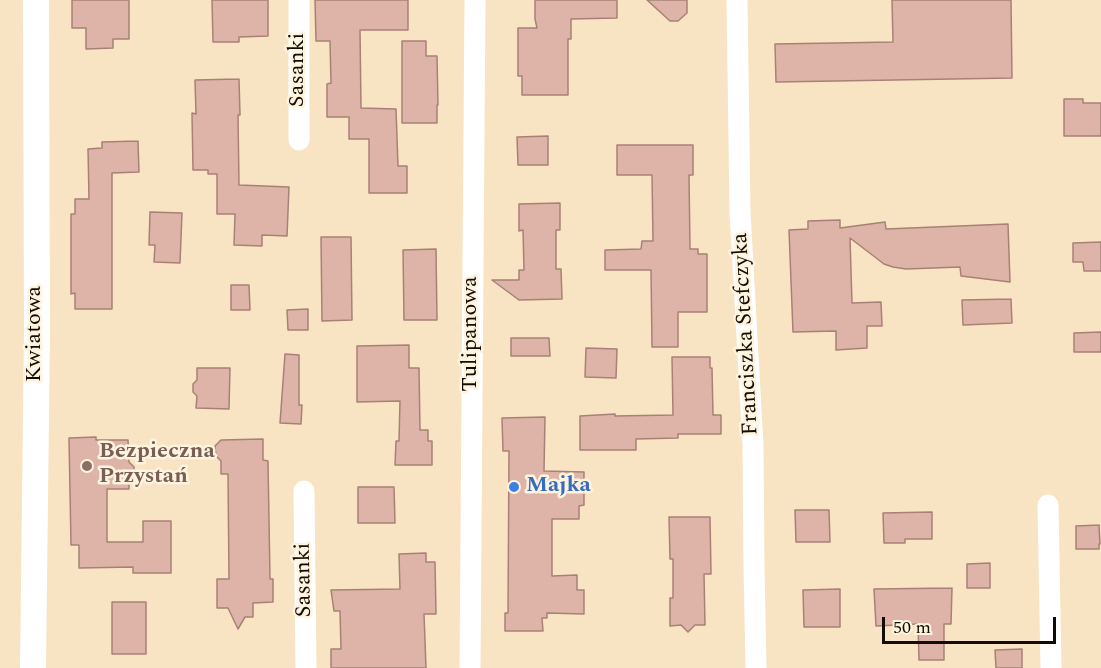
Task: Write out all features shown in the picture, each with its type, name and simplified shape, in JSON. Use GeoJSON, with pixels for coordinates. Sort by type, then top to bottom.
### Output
{"type":"FeatureCollection","features":[{"type":"Feature","properties":{"kind":"street","name":"Kwiatowa"},"geometry":{"type":"LineString","coordinates":[[33,668],[37,343],[36,0]]}},
{"type":"Feature","properties":{"kind":"street","name":"Sasanki"},"geometry":{"type":"LineString","coordinates":[[298,140],[299,0]]}},
{"type":"Feature","properties":{"kind":"street","name":"Tulipanowa"},"geometry":{"type":"LineString","coordinates":[[470,668],[475,0]]}},
{"type":"Feature","properties":{"kind":"street","name":"Franciszka Stefczyka"},"geometry":{"type":"LineString","coordinates":[[737,0],[740,212],[753,444],[756,668]]}},
{"type":"Feature","properties":{"kind":"street","name":"Sasanki"},"geometry":{"type":"LineString","coordinates":[[304,491],[306,668]]}},
{"type":"Feature","properties":{"kind":"street"},"geometry":{"type":"LineString","coordinates":[[1048,505],[1051,668]]}},
{"type":"Feature","properties":{"kind":"building"},"geometry":{"type":"Polygon","coordinates":[[[72,0],[129,0],[129,39],[113,39],[113,48],[86,49],[86,28],[72,28],[72,0]]]}},
{"type":"Feature","properties":{"kind":"building"},"geometry":{"type":"Polygon","coordinates":[[[212,0],[268,0],[268,36],[239,37],[239,42],[213,42],[212,0]]]}},
{"type":"Feature","properties":{"kind":"building"},"geometry":{"type":"Polygon","coordinates":[[[315,0],[408,0],[408,30],[360,30],[361,108],[396,109],[398,166],[407,166],[407,193],[369,193],[369,139],[349,139],[349,117],[327,117],[327,84],[331,83],[330,41],[316,41],[315,0]]]}},
{"type":"Feature","properties":{"kind":"building"},"geometry":{"type":"Polygon","coordinates":[[[535,0],[617,0],[617,18],[571,19],[571,39],[568,39],[568,95],[522,95],[522,76],[518,76],[518,28],[537,28],[535,0]]]}},
{"type":"Feature","properties":{"kind":"building"},"geometry":{"type":"Polygon","coordinates":[[[647,0],[687,0],[687,13],[678,21],[670,21],[647,0]]]}},
{"type":"Feature","properties":{"kind":"building"},"geometry":{"type":"Polygon","coordinates":[[[892,0],[1011,0],[1012,78],[776,82],[775,44],[893,42],[892,0]]]}},
{"type":"Feature","properties":{"kind":"building"},"geometry":{"type":"Polygon","coordinates":[[[402,41],[426,41],[426,56],[437,56],[437,123],[402,123],[402,41]]]}},
{"type":"Feature","properties":{"kind":"building"},"geometry":{"type":"Polygon","coordinates":[[[239,79],[239,185],[289,187],[287,236],[262,235],[262,246],[234,245],[235,214],[217,214],[217,174],[208,174],[208,170],[193,170],[192,113],[196,114],[195,80],[239,79]]]}},
{"type":"Feature","properties":{"kind":"building"},"geometry":{"type":"Polygon","coordinates":[[[1064,99],[1083,99],[1083,103],[1101,103],[1101,136],[1064,136],[1064,99]]]}},
{"type":"Feature","properties":{"kind":"building"},"geometry":{"type":"Polygon","coordinates":[[[548,136],[548,165],[518,165],[517,137],[548,136]]]}},
{"type":"Feature","properties":{"kind":"building"},"geometry":{"type":"Polygon","coordinates":[[[138,141],[139,172],[112,173],[112,309],[75,309],[75,293],[71,294],[71,214],[75,214],[75,199],[89,199],[88,149],[102,148],[102,142],[138,141]]]}},
{"type":"Feature","properties":{"kind":"building"},"geometry":{"type":"Polygon","coordinates":[[[617,145],[693,145],[693,175],[689,175],[690,249],[698,249],[698,254],[707,254],[707,312],[678,312],[678,347],[652,347],[651,270],[605,270],[605,250],[641,249],[642,241],[653,241],[652,175],[617,175],[617,145]]]}},
{"type":"Feature","properties":{"kind":"building"},"geometry":{"type":"Polygon","coordinates":[[[560,203],[560,230],[556,230],[556,269],[561,269],[562,299],[519,300],[492,280],[519,280],[519,270],[524,270],[523,230],[519,231],[519,204],[560,203]]]}},
{"type":"Feature","properties":{"kind":"building"},"geometry":{"type":"Polygon","coordinates":[[[150,212],[182,213],[180,263],[154,262],[155,245],[149,245],[150,212]]]}},
{"type":"Feature","properties":{"kind":"building"},"geometry":{"type":"Polygon","coordinates":[[[840,220],[840,228],[885,222],[886,229],[1008,224],[1010,282],[961,276],[960,267],[906,269],[893,267],[884,264],[850,238],[852,303],[881,302],[882,326],[867,326],[867,348],[836,350],[836,331],[793,332],[789,230],[808,229],[808,221],[840,220]]]}},
{"type":"Feature","properties":{"kind":"building"},"geometry":{"type":"Polygon","coordinates":[[[321,237],[351,237],[352,320],[322,321],[321,237]]]}},
{"type":"Feature","properties":{"kind":"building"},"geometry":{"type":"Polygon","coordinates":[[[1101,242],[1101,271],[1084,271],[1083,262],[1073,262],[1073,243],[1101,242]]]}},
{"type":"Feature","properties":{"kind":"building"},"geometry":{"type":"Polygon","coordinates":[[[436,249],[437,320],[404,320],[403,250],[436,249]]]}},
{"type":"Feature","properties":{"kind":"building"},"geometry":{"type":"Polygon","coordinates":[[[231,285],[249,285],[250,310],[231,310],[231,285]]]}},
{"type":"Feature","properties":{"kind":"building"},"geometry":{"type":"Polygon","coordinates":[[[1011,299],[1012,323],[963,325],[962,300],[1011,299]]]}},
{"type":"Feature","properties":{"kind":"building"},"geometry":{"type":"Polygon","coordinates":[[[308,309],[308,330],[288,330],[287,310],[308,309]]]}},
{"type":"Feature","properties":{"kind":"building"},"geometry":{"type":"Polygon","coordinates":[[[1101,332],[1101,352],[1074,352],[1074,333],[1101,332]]]}},
{"type":"Feature","properties":{"kind":"building"},"geometry":{"type":"Polygon","coordinates":[[[511,338],[549,338],[550,356],[511,356],[511,338]]]}},
{"type":"Feature","properties":{"kind":"building"},"geometry":{"type":"Polygon","coordinates":[[[409,345],[409,368],[419,368],[420,430],[428,430],[428,441],[432,441],[432,465],[395,465],[396,441],[399,441],[400,401],[357,402],[357,346],[409,345]]]}},
{"type":"Feature","properties":{"kind":"building"},"geometry":{"type":"Polygon","coordinates":[[[586,348],[617,349],[616,378],[585,377],[586,348]]]}},
{"type":"Feature","properties":{"kind":"building"},"geometry":{"type":"Polygon","coordinates":[[[285,354],[299,355],[301,424],[280,423],[285,354]]]}},
{"type":"Feature","properties":{"kind":"building"},"geometry":{"type":"Polygon","coordinates":[[[672,357],[710,357],[713,415],[721,415],[721,434],[678,434],[678,438],[636,439],[636,450],[580,450],[580,416],[673,415],[672,357]]]}},
{"type":"Feature","properties":{"kind":"building"},"geometry":{"type":"Polygon","coordinates":[[[197,368],[230,368],[229,409],[196,408],[197,396],[193,392],[193,384],[197,380],[197,368]]]}},
{"type":"Feature","properties":{"kind":"building"},"geometry":{"type":"Polygon","coordinates":[[[545,417],[544,471],[584,472],[584,505],[579,506],[579,519],[552,519],[552,576],[577,575],[577,590],[584,590],[584,614],[547,613],[547,618],[542,618],[543,631],[505,631],[505,613],[508,613],[509,451],[503,451],[502,418],[545,417]]]}},
{"type":"Feature","properties":{"kind":"building"},"geometry":{"type":"Polygon","coordinates":[[[96,437],[96,440],[128,440],[129,462],[134,467],[134,476],[129,481],[129,489],[107,489],[107,542],[143,542],[143,521],[171,521],[171,573],[133,573],[133,567],[79,568],[79,545],[71,545],[69,438],[96,437]]]}},
{"type":"Feature","properties":{"kind":"building"},"geometry":{"type":"Polygon","coordinates":[[[263,439],[263,460],[268,461],[270,579],[273,579],[273,602],[253,603],[253,617],[245,617],[238,629],[228,608],[217,608],[217,579],[229,579],[228,474],[221,474],[221,461],[216,456],[215,446],[221,440],[263,439]]]}},
{"type":"Feature","properties":{"kind":"building"},"geometry":{"type":"Polygon","coordinates":[[[358,487],[394,487],[395,523],[358,523],[358,487]]]}},
{"type":"Feature","properties":{"kind":"building"},"geometry":{"type":"Polygon","coordinates":[[[795,510],[829,510],[830,542],[796,542],[795,510]]]}},
{"type":"Feature","properties":{"kind":"building"},"geometry":{"type":"Polygon","coordinates":[[[932,512],[932,539],[905,539],[905,543],[884,543],[883,513],[932,512]]]}},
{"type":"Feature","properties":{"kind":"building"},"geometry":{"type":"Polygon","coordinates":[[[669,517],[710,517],[711,574],[704,574],[705,625],[695,625],[688,632],[681,625],[670,626],[673,559],[670,559],[669,517]]]}},
{"type":"Feature","properties":{"kind":"building"},"geometry":{"type":"Polygon","coordinates":[[[1099,525],[1099,549],[1076,549],[1076,526],[1099,525]]]}},
{"type":"Feature","properties":{"kind":"building"},"geometry":{"type":"Polygon","coordinates":[[[426,553],[426,562],[435,562],[436,614],[424,614],[426,668],[331,668],[331,649],[341,649],[340,611],[334,611],[331,590],[400,589],[399,554],[426,553]]]}},
{"type":"Feature","properties":{"kind":"building"},"geometry":{"type":"Polygon","coordinates":[[[990,563],[990,588],[967,588],[967,564],[990,563]]]}},
{"type":"Feature","properties":{"kind":"building"},"geometry":{"type":"Polygon","coordinates":[[[952,588],[951,624],[944,624],[944,660],[919,660],[918,624],[876,626],[874,589],[952,588]]]}},
{"type":"Feature","properties":{"kind":"building"},"geometry":{"type":"Polygon","coordinates":[[[840,589],[840,627],[804,627],[803,590],[840,589]]]}},
{"type":"Feature","properties":{"kind":"building"},"geometry":{"type":"Polygon","coordinates":[[[112,602],[146,602],[146,654],[112,654],[112,602]]]}},
{"type":"Feature","properties":{"kind":"building"},"geometry":{"type":"Polygon","coordinates":[[[1022,649],[1022,668],[996,668],[995,650],[1022,649]]]}},
{"type":"Feature","properties":{"kind":"place","name":"Bezpieczna Przystań"},"geometry":{"type":"Point","coordinates":[87,466]}},
{"type":"Feature","properties":{"kind":"place","name":"Majka"},"geometry":{"type":"Point","coordinates":[514,487]}}]}
